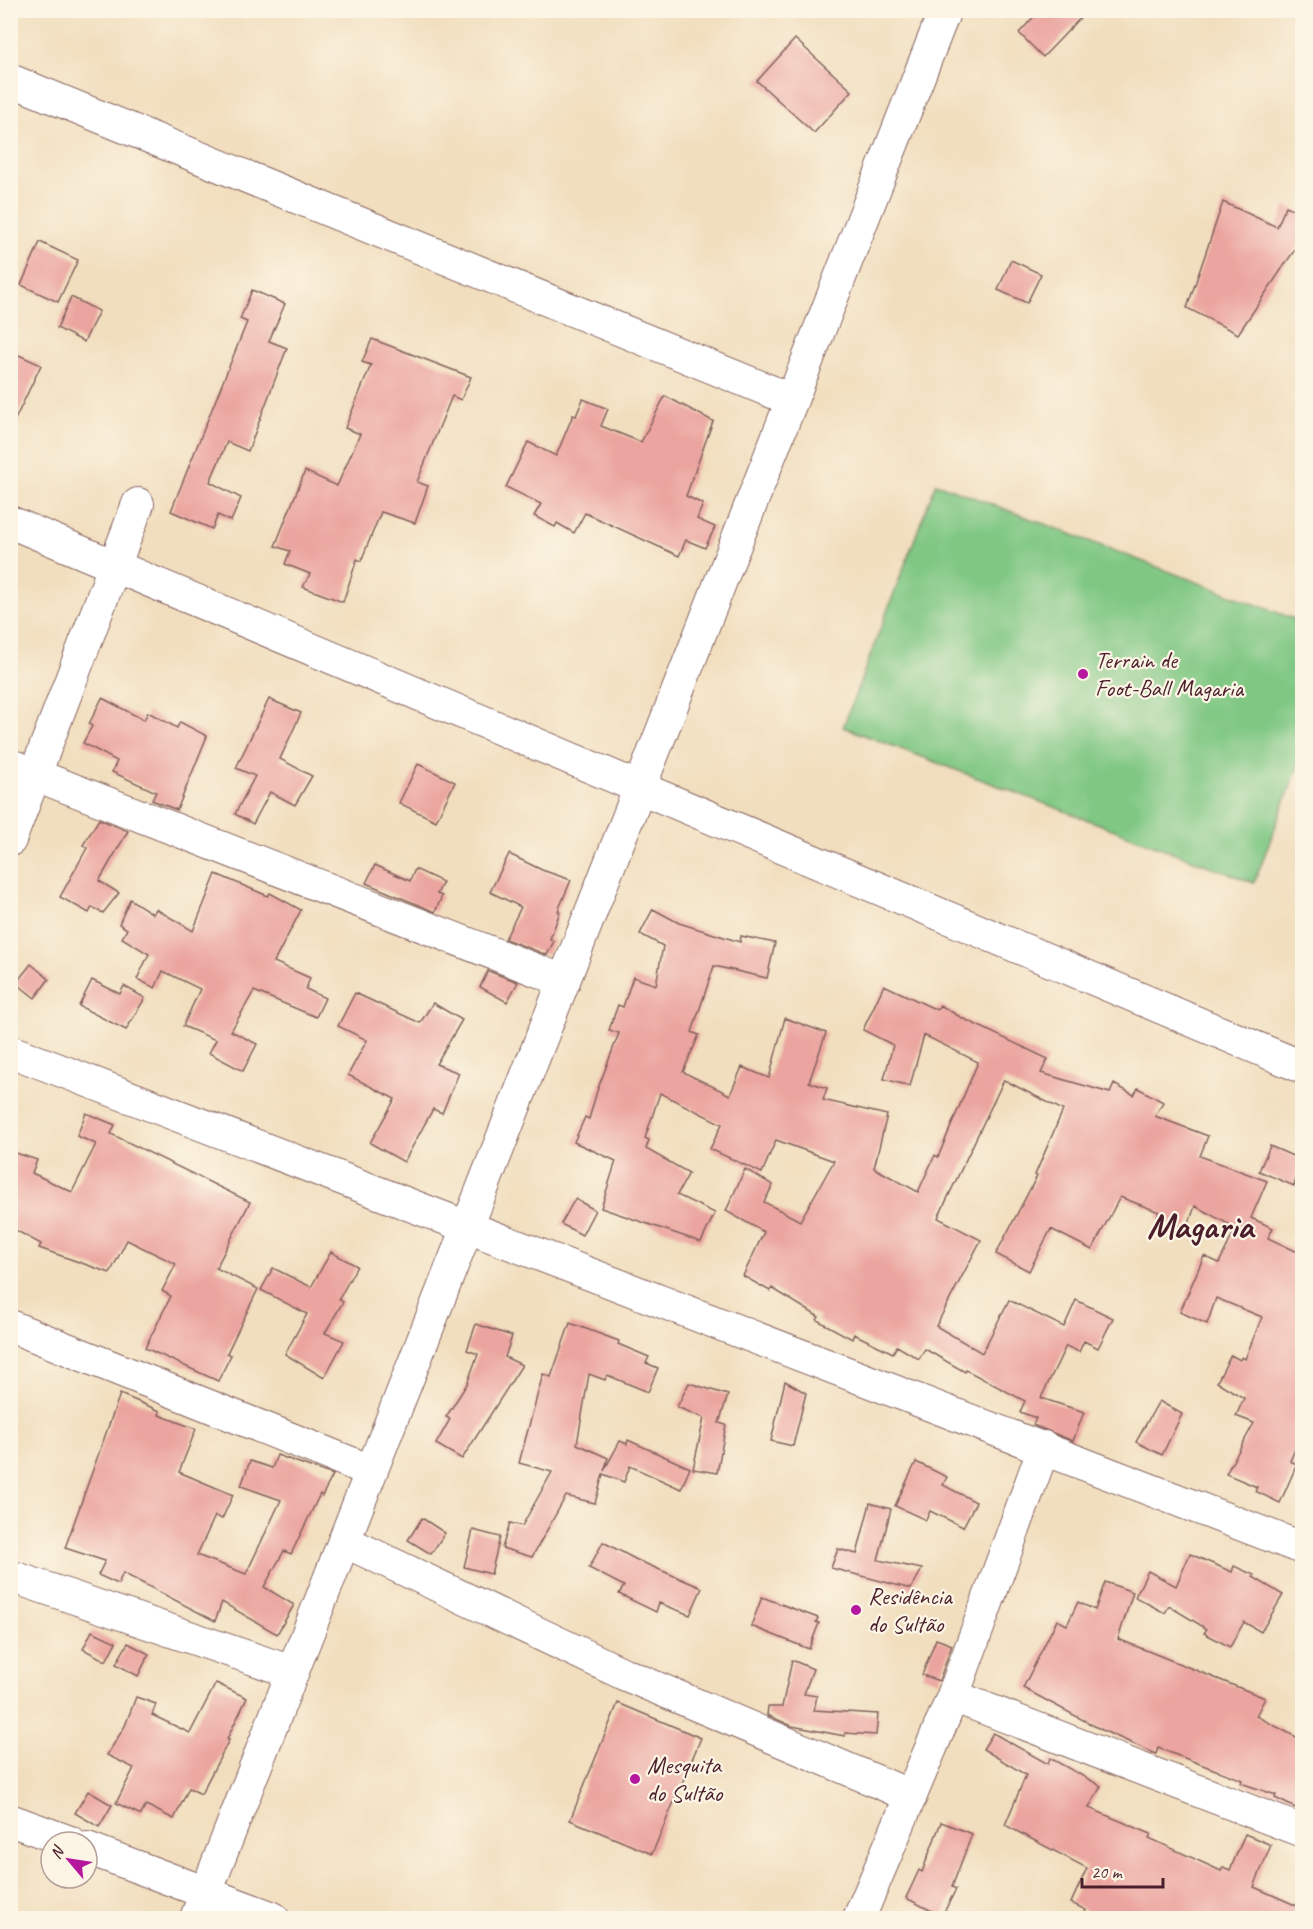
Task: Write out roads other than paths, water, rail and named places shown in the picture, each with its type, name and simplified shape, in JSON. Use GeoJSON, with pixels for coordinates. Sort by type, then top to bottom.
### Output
{"type":"FeatureCollection","features":[{"type":"Feature","properties":{"kind":"street"},"geometry":{"type":"LineString","coordinates":[[201,1905],[945,10]]}},
{"type":"Feature","properties":{"kind":"street"},"geometry":{"type":"LineString","coordinates":[[10,80],[792,400]]}},
{"type":"Feature","properties":{"kind":"street"},"geometry":{"type":"LineString","coordinates":[[10,840],[23,770],[138,504]]}},
{"type":"Feature","properties":{"kind":"street"},"geometry":{"type":"LineString","coordinates":[[10,522],[1302,1067]]}},
{"type":"Feature","properties":{"kind":"street"},"geometry":{"type":"LineString","coordinates":[[23,770],[564,981]]}},
{"type":"Feature","properties":{"kind":"street"},"geometry":{"type":"LineString","coordinates":[[10,1051],[1302,1548]]}},
{"type":"Feature","properties":{"kind":"street"},"geometry":{"type":"LineString","coordinates":[[10,1326],[371,1471]]}},
{"type":"Feature","properties":{"kind":"street"},"geometry":{"type":"LineString","coordinates":[[865,1917],[911,1796],[953,1696],[1044,1447]]}},
{"type":"Feature","properties":{"kind":"street"},"geometry":{"type":"LineString","coordinates":[[344,1541],[624,1674],[911,1796]]}},
{"type":"Feature","properties":{"kind":"street"},"geometry":{"type":"LineString","coordinates":[[10,1576],[292,1672]]}},
{"type":"Feature","properties":{"kind":"street"},"geometry":{"type":"LineString","coordinates":[[953,1696],[1302,1831]]}},
{"type":"Feature","properties":{"kind":"street"},"geometry":{"type":"LineString","coordinates":[[10,1820],[39,1831]]}},
{"type":"Feature","properties":{"kind":"street"},"geometry":{"type":"LineString","coordinates":[[99,1854],[201,1905],[273,1918]]}},
{"type":"Feature","properties":{"kind":"place","name":"Terrain de Foot-Ball Magaria"},"geometry":{"type":"Point","coordinates":[1083,674]}},
{"type":"Feature","properties":{"kind":"place","name":"Residência do Sultão"},"geometry":{"type":"Point","coordinates":[856,1610]}},
{"type":"Feature","properties":{"kind":"place","name":"Mesquita do Sultão"},"geometry":{"type":"Point","coordinates":[635,1779]}},
{"type":"Feature","properties":{"kind":"district","name":"Magaria"},"geometry":{"type":"Point","coordinates":[1200,1226]}}]}
